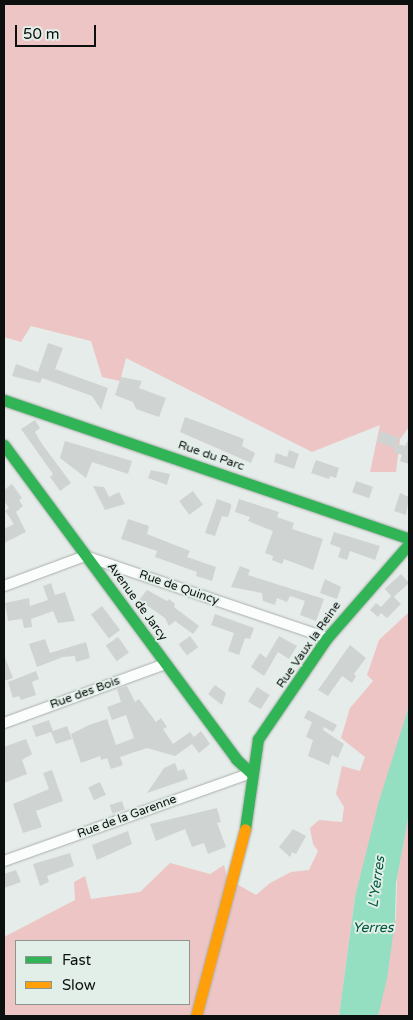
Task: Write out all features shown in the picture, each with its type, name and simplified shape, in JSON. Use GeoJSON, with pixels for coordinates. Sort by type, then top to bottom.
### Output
{"type":"FeatureCollection","features":[{"type":"Feature","properties":{"kind":"street","name":"Rue du Parc"},"geometry":{"type":"LineString","coordinates":[[4,400],[409,539]]}},
{"type":"Feature","properties":{"kind":"street","name":"Avenue de Jarcy"},"geometry":{"type":"LineString","coordinates":[[4,445],[236,759],[251,773]]}},
{"type":"Feature","properties":{"kind":"street","name":"Rue Vaux la Reine"},"geometry":{"type":"LineString","coordinates":[[196,1016],[242,850],[251,773],[258,740],[327,638],[409,544]]}},
{"type":"Feature","properties":{"kind":"street"},"geometry":{"type":"LineString","coordinates":[[4,586],[85,556]]}},
{"type":"Feature","properties":{"kind":"street","name":"Rue de Quincy"},"geometry":{"type":"LineString","coordinates":[[85,556],[327,638]]}},
{"type":"Feature","properties":{"kind":"street","name":"Rue des Bois"},"geometry":{"type":"LineString","coordinates":[[4,723],[166,664]]}},
{"type":"Feature","properties":{"kind":"street","name":"Rue de la Garenne"},"geometry":{"type":"LineString","coordinates":[[4,861],[251,773]]}},
{"type":"Feature","properties":{"kind":"shaded area"},"geometry":{"type":"Polygon","coordinates":[[[4,4],[409,4],[409,427],[400,439],[396,472],[370,472],[380,425],[312,452],[126,358],[120,381],[102,377],[91,341],[31,326],[21,342],[4,337],[4,4]]]}},
{"type":"Feature","properties":{"kind":"shaded area"},"geometry":{"type":"Polygon","coordinates":[[[409,612],[409,706],[355,897],[339,1016],[4,1016],[4,937],[75,900],[74,882],[85,876],[91,899],[140,892],[170,863],[210,874],[224,865],[228,879],[256,895],[270,883],[291,872],[309,870],[318,851],[313,844],[310,828],[319,820],[342,822],[344,807],[336,794],[342,766],[360,771],[365,757],[341,738],[350,708],[373,681],[367,675],[379,640],[409,612]]]}},
{"type":"Feature","properties":{"kind":"shaded area"},"geometry":{"type":"Polygon","coordinates":[[[409,814],[409,1016],[378,1016],[396,917],[397,877],[409,814]]]}},
{"type":"Feature","properties":{"kind":"water","name":"Yerres"},"geometry":{"type":"Polygon","coordinates":[[[409,706],[409,814],[396,883],[395,921],[387,979],[378,1016],[339,1016],[355,897],[379,801],[409,706]]]}},
{"type":"Feature","properties":{"kind":"building"},"geometry":{"type":"Polygon","coordinates":[[[48,343],[63,348],[55,369],[108,388],[101,410],[92,396],[42,378],[40,383],[12,376],[16,364],[38,372],[48,343]]]}},
{"type":"Feature","properties":{"kind":"building"},"geometry":{"type":"Polygon","coordinates":[[[121,377],[142,381],[139,388],[166,398],[159,417],[136,409],[133,402],[115,395],[121,377]]]}},
{"type":"Feature","properties":{"kind":"building"},"geometry":{"type":"Polygon","coordinates":[[[185,417],[244,439],[242,446],[255,453],[251,463],[180,432],[185,417]]]}},
{"type":"Feature","properties":{"kind":"building"},"geometry":{"type":"Polygon","coordinates":[[[35,420],[40,428],[35,432],[71,483],[60,491],[50,477],[53,474],[21,429],[35,420]]]}},
{"type":"Feature","properties":{"kind":"building"},"geometry":{"type":"Polygon","coordinates":[[[381,431],[399,438],[397,444],[405,446],[409,438],[409,464],[400,461],[402,455],[394,452],[395,448],[377,442],[381,431]]]}},
{"type":"Feature","properties":{"kind":"building"},"geometry":{"type":"Polygon","coordinates":[[[65,441],[132,461],[128,474],[92,462],[86,478],[60,458],[65,441]]]}},
{"type":"Feature","properties":{"kind":"building"},"geometry":{"type":"Polygon","coordinates":[[[289,450],[299,454],[294,469],[274,462],[276,453],[287,457],[289,450]]]}},
{"type":"Feature","properties":{"kind":"building"},"geometry":{"type":"Polygon","coordinates":[[[316,460],[339,468],[336,478],[330,476],[329,479],[311,473],[316,460]]]}},
{"type":"Feature","properties":{"kind":"building"},"geometry":{"type":"Polygon","coordinates":[[[151,470],[170,474],[167,485],[148,478],[151,470]]]}},
{"type":"Feature","properties":{"kind":"building"},"geometry":{"type":"Polygon","coordinates":[[[356,481],[373,487],[369,498],[352,492],[356,481]]]}},
{"type":"Feature","properties":{"kind":"building"},"geometry":{"type":"Polygon","coordinates":[[[12,484],[22,498],[19,500],[23,506],[16,512],[26,532],[4,543],[4,529],[14,524],[5,511],[9,508],[4,501],[4,490],[12,484]]]}},
{"type":"Feature","properties":{"kind":"building"},"geometry":{"type":"Polygon","coordinates":[[[93,486],[104,487],[109,497],[119,492],[125,504],[105,510],[93,486]]]}},
{"type":"Feature","properties":{"kind":"building"},"geometry":{"type":"Polygon","coordinates":[[[193,491],[203,505],[189,515],[179,501],[193,491]]]}},
{"type":"Feature","properties":{"kind":"building"},"geometry":{"type":"Polygon","coordinates":[[[400,493],[409,497],[406,515],[394,511],[400,493]]]}},
{"type":"Feature","properties":{"kind":"building"},"geometry":{"type":"Polygon","coordinates":[[[217,499],[231,504],[231,508],[228,517],[222,516],[215,536],[205,533],[217,499]]]}},
{"type":"Feature","properties":{"kind":"building"},"geometry":{"type":"Polygon","coordinates":[[[239,499],[279,512],[277,517],[294,523],[292,529],[323,539],[313,570],[284,559],[282,564],[272,560],[273,556],[265,553],[273,531],[248,521],[250,517],[235,512],[239,499]]]}},
{"type":"Feature","properties":{"kind":"building"},"geometry":{"type":"Polygon","coordinates":[[[128,519],[149,526],[147,534],[190,551],[187,557],[216,567],[212,581],[196,576],[197,572],[155,557],[157,551],[121,539],[128,519]]]}},
{"type":"Feature","properties":{"kind":"building"},"geometry":{"type":"Polygon","coordinates":[[[334,532],[380,546],[375,560],[350,551],[347,560],[338,557],[341,548],[330,544],[334,532]]]}},
{"type":"Feature","properties":{"kind":"building"},"geometry":{"type":"Polygon","coordinates":[[[240,566],[250,570],[248,575],[324,599],[316,621],[300,615],[305,601],[290,596],[287,602],[277,598],[275,605],[263,601],[262,593],[231,587],[240,566]]]}},
{"type":"Feature","properties":{"kind":"building"},"geometry":{"type":"Polygon","coordinates":[[[401,574],[409,583],[393,598],[385,589],[401,574]]]}},
{"type":"Feature","properties":{"kind":"building"},"geometry":{"type":"Polygon","coordinates":[[[325,579],[341,587],[337,599],[320,593],[325,579]]]}},
{"type":"Feature","properties":{"kind":"building"},"geometry":{"type":"Polygon","coordinates":[[[51,583],[55,595],[65,592],[75,621],[58,623],[53,611],[31,619],[32,627],[24,628],[22,619],[8,621],[5,603],[29,598],[30,606],[48,600],[43,586],[51,583]]]}},
{"type":"Feature","properties":{"kind":"building"},"geometry":{"type":"Polygon","coordinates":[[[147,590],[167,601],[169,599],[175,604],[174,607],[199,626],[193,634],[175,621],[169,626],[165,618],[139,600],[147,590]]]}},
{"type":"Feature","properties":{"kind":"building"},"geometry":{"type":"Polygon","coordinates":[[[392,595],[401,604],[387,618],[381,613],[378,617],[370,610],[376,603],[381,607],[392,595]]]}},
{"type":"Feature","properties":{"kind":"building"},"geometry":{"type":"Polygon","coordinates":[[[102,606],[120,630],[109,638],[91,614],[102,606]]]}},
{"type":"Feature","properties":{"kind":"building"},"geometry":{"type":"Polygon","coordinates":[[[215,614],[254,628],[250,639],[245,638],[239,655],[228,651],[234,633],[211,625],[215,614]]]}},
{"type":"Feature","properties":{"kind":"building"},"geometry":{"type":"Polygon","coordinates":[[[190,636],[198,647],[187,656],[179,644],[190,636]]]}},
{"type":"Feature","properties":{"kind":"building"},"geometry":{"type":"Polygon","coordinates":[[[279,636],[297,646],[289,659],[278,652],[264,676],[251,667],[260,653],[266,658],[279,636]]]}},
{"type":"Feature","properties":{"kind":"building"},"geometry":{"type":"Polygon","coordinates":[[[118,637],[129,653],[117,661],[106,646],[118,637]]]}},
{"type":"Feature","properties":{"kind":"building"},"geometry":{"type":"Polygon","coordinates":[[[45,639],[50,653],[86,642],[90,658],[76,662],[75,656],[63,657],[37,667],[29,644],[45,639]]]}},
{"type":"Feature","properties":{"kind":"building"},"geometry":{"type":"Polygon","coordinates":[[[350,645],[366,658],[354,674],[356,676],[352,683],[342,676],[328,696],[318,690],[350,645]]]}},
{"type":"Feature","properties":{"kind":"building"},"geometry":{"type":"Polygon","coordinates":[[[4,655],[13,678],[4,681],[4,655]]]}},
{"type":"Feature","properties":{"kind":"building"},"geometry":{"type":"Polygon","coordinates":[[[36,671],[39,679],[32,682],[36,695],[21,700],[19,696],[13,698],[8,682],[36,671]]]}},
{"type":"Feature","properties":{"kind":"building"},"geometry":{"type":"Polygon","coordinates":[[[215,685],[226,693],[222,705],[208,694],[215,685]]]}},
{"type":"Feature","properties":{"kind":"building"},"geometry":{"type":"Polygon","coordinates":[[[127,686],[135,702],[139,699],[156,722],[161,718],[167,727],[163,729],[173,744],[190,732],[194,737],[201,731],[210,744],[199,753],[192,744],[175,756],[147,748],[120,757],[123,765],[111,769],[107,758],[101,760],[100,756],[81,763],[71,734],[89,725],[107,719],[116,745],[134,738],[126,715],[112,720],[107,707],[121,702],[117,689],[127,686]]]}},
{"type":"Feature","properties":{"kind":"building"},"geometry":{"type":"Polygon","coordinates":[[[257,687],[270,695],[261,709],[248,701],[257,687]]]}},
{"type":"Feature","properties":{"kind":"building"},"geometry":{"type":"Polygon","coordinates":[[[308,710],[337,725],[333,732],[324,727],[323,730],[344,744],[338,758],[332,755],[329,765],[308,756],[313,740],[306,737],[312,722],[304,718],[308,710]]]}},
{"type":"Feature","properties":{"kind":"building"},"geometry":{"type":"Polygon","coordinates":[[[49,720],[53,731],[67,726],[72,739],[56,744],[51,732],[36,737],[32,726],[49,720]]]}},
{"type":"Feature","properties":{"kind":"building"},"geometry":{"type":"Polygon","coordinates":[[[26,739],[32,754],[22,760],[27,774],[4,783],[4,747],[26,739]]]}},
{"type":"Feature","properties":{"kind":"building"},"geometry":{"type":"Polygon","coordinates":[[[175,763],[178,771],[184,769],[188,779],[147,793],[164,768],[175,763]]]}},
{"type":"Feature","properties":{"kind":"building"},"geometry":{"type":"Polygon","coordinates":[[[52,770],[63,801],[36,811],[42,827],[23,833],[13,804],[49,789],[43,773],[52,770]]]}},
{"type":"Feature","properties":{"kind":"building"},"geometry":{"type":"Polygon","coordinates":[[[100,782],[106,795],[94,800],[88,787],[100,782]]]}},
{"type":"Feature","properties":{"kind":"building"},"geometry":{"type":"Polygon","coordinates":[[[122,801],[125,810],[112,814],[110,805],[122,801]]]}},
{"type":"Feature","properties":{"kind":"building"},"geometry":{"type":"Polygon","coordinates":[[[217,808],[221,822],[217,823],[226,847],[208,854],[204,843],[192,847],[185,829],[156,841],[150,824],[217,808]]]}},
{"type":"Feature","properties":{"kind":"building"},"geometry":{"type":"Polygon","coordinates":[[[293,829],[306,836],[296,854],[292,852],[290,857],[279,847],[293,829]]]}},
{"type":"Feature","properties":{"kind":"building"},"geometry":{"type":"Polygon","coordinates":[[[128,831],[132,844],[97,860],[92,845],[128,831]]]}},
{"type":"Feature","properties":{"kind":"building"},"geometry":{"type":"Polygon","coordinates":[[[70,853],[74,866],[47,876],[49,882],[40,886],[33,864],[70,853]]]}},
{"type":"Feature","properties":{"kind":"building"},"geometry":{"type":"Polygon","coordinates":[[[16,870],[21,882],[4,888],[4,874],[16,870]]]}},
{"type":"Feature","properties":{"kind":"traffic: fast"},"geometry":{"type":"LineString","coordinates":[[4,400],[409,539]]}},
{"type":"Feature","properties":{"kind":"traffic: fast"},"geometry":{"type":"LineString","coordinates":[[4,445],[236,759],[251,773]]}},
{"type":"Feature","properties":{"kind":"traffic: fast"},"geometry":{"type":"LineString","coordinates":[[245,829],[258,739],[327,638],[409,544]]}},
{"type":"Feature","properties":{"kind":"traffic: slow"},"geometry":{"type":"LineString","coordinates":[[196,1016],[245,829]]}},
{"type":"Feature","properties":{"kind":"water label","name":"L'Yerres"},"geometry":{"type":"Point","coordinates":[377,882]}}]}
